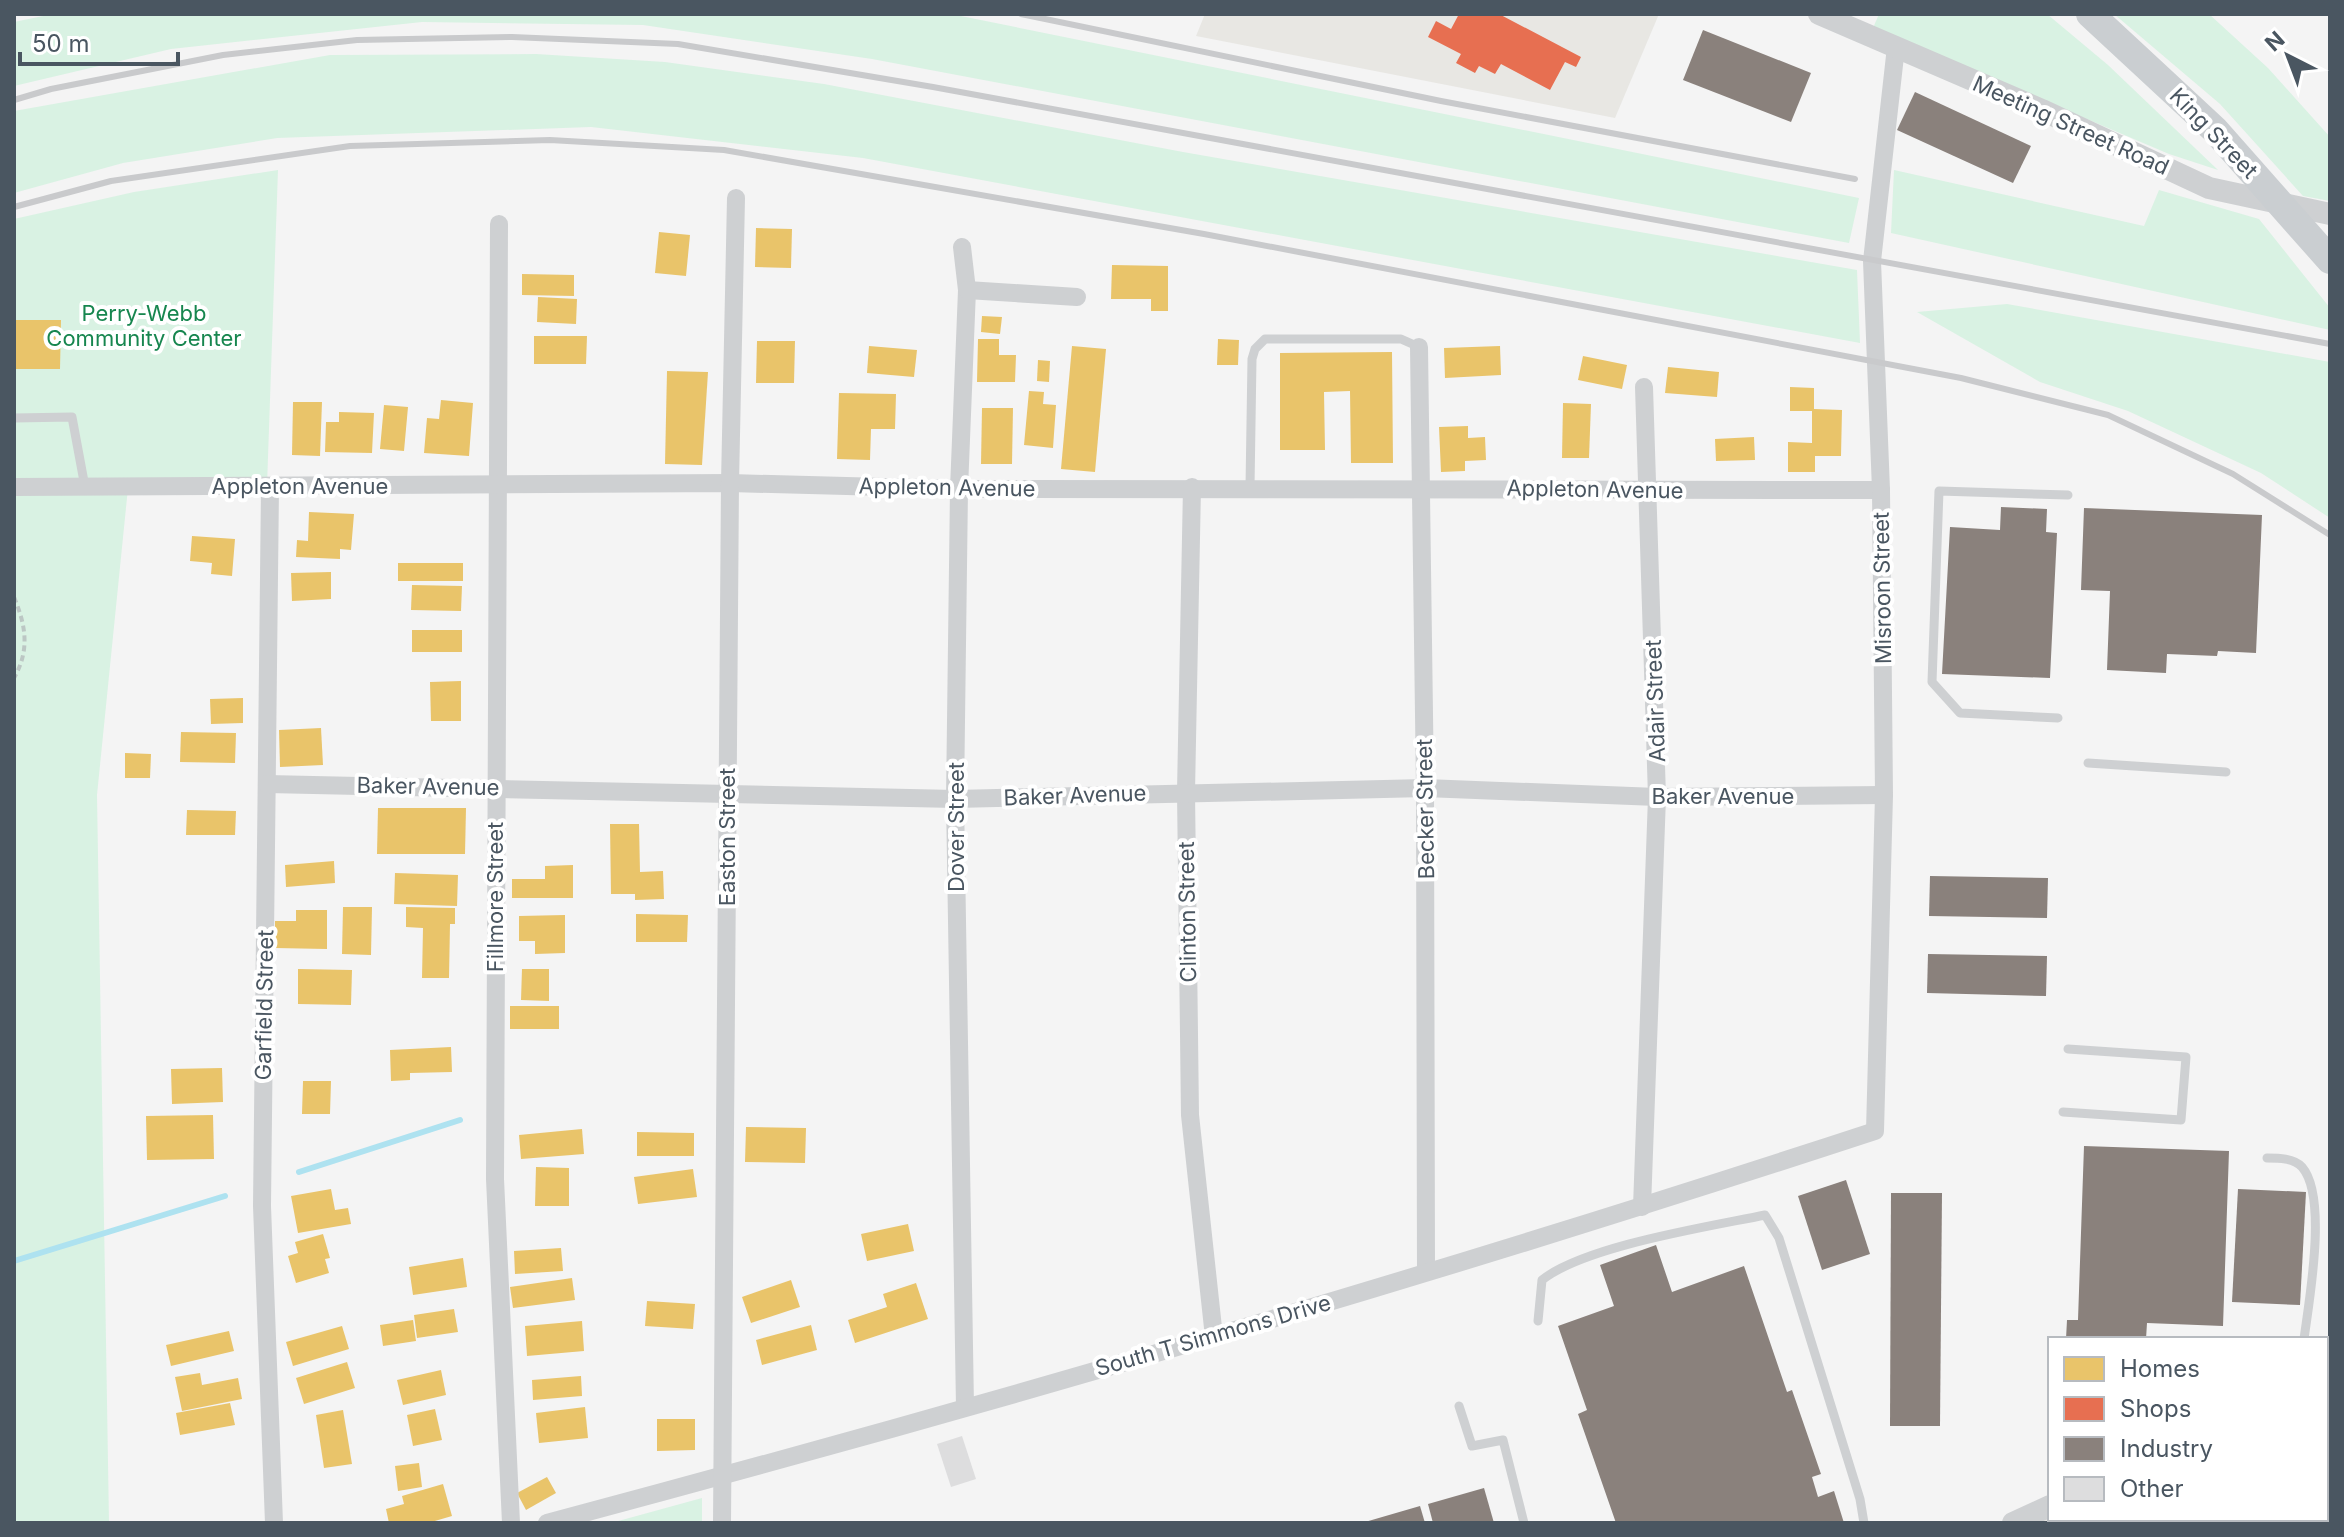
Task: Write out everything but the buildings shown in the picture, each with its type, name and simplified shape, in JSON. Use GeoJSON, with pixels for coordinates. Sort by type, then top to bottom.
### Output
{"type":"FeatureCollection","features":[{"type":"Feature","properties":{"kind":"main road","name":"King Street"},"geometry":{"type":"LineString","coordinates":[[2090,14],[2215,130],[2330,260]]}},
{"type":"Feature","properties":{"kind":"street","name":"Meeting Street Road"},"geometry":{"type":"LineString","coordinates":[[1819,14],[2042,110],[2209,188],[2330,214]]}},
{"type":"Feature","properties":{"kind":"street","name":"Misroon Street"},"geometry":{"type":"LineString","coordinates":[[1875,1131],[1884,795],[1881,490],[1872,261],[1896,47]]}},
{"type":"Feature","properties":{"kind":"street","name":"Easton Street"},"geometry":{"type":"LineString","coordinates":[[722,1523],[730,483],[736,198]]}},
{"type":"Feature","properties":{"kind":"street","name":"Fillmore Street"},"geometry":{"type":"LineString","coordinates":[[499,224],[495,1179],[511,1523]]}},
{"type":"Feature","properties":{"kind":"street","name":"Dover Street"},"geometry":{"type":"LineString","coordinates":[[962,247],[967,290],[959,489],[955,799],[965,1407]]}},
{"type":"Feature","properties":{"kind":"street"},"geometry":{"type":"LineString","coordinates":[[967,290],[1077,297]]}},
{"type":"Feature","properties":{"kind":"street","name":"Becker Street"},"geometry":{"type":"LineString","coordinates":[[1419,347],[1418,487],[1425,788],[1426,1272]]}},
{"type":"Feature","properties":{"kind":"street","name":"Adair Street"},"geometry":{"type":"LineString","coordinates":[[1642,1207],[1657,797],[1644,387]]}},
{"type":"Feature","properties":{"kind":"street","name":"Appleton Avenue"},"geometry":{"type":"LineString","coordinates":[[14,487],[730,483],[959,489],[1418,487],[1881,490]]}},
{"type":"Feature","properties":{"kind":"street","name":"Garfield Street"},"geometry":{"type":"LineString","coordinates":[[270,487],[262,1206],[274,1523]]}},
{"type":"Feature","properties":{"kind":"street","name":"Clinton Street"},"geometry":{"type":"LineString","coordinates":[[1192,487],[1186,792],[1190,1115],[1214,1337]]}},
{"type":"Feature","properties":{"kind":"street","name":"Baker Avenue"},"geometry":{"type":"LineString","coordinates":[[267,784],[495,786],[955,799],[1425,788],[1657,797],[1884,795]]}},
{"type":"Feature","properties":{"kind":"street","name":"South T Simmons Drive"},"geometry":{"type":"LineString","coordinates":[[547,1523],[1214,1337],[1642,1207],[1875,1131]]}},
{"type":"Feature","properties":{"kind":"street"},"geometry":{"type":"LineString","coordinates":[[2013,1523],[2048,1507]]}},
{"type":"Feature","properties":{"kind":"lane"},"geometry":{"type":"LineString","coordinates":[[1250,487],[1252,359],[1255,349],[1265,339],[1401,339],[1419,347]]}},
{"type":"Feature","properties":{"kind":"lane"},"geometry":{"type":"LineString","coordinates":[[14,418],[72,417],[85,487]]}},
{"type":"Feature","properties":{"kind":"lane"},"geometry":{"type":"LineString","coordinates":[[2058,718],[1960,713],[1932,682],[1939,491],[2068,495]]}},
{"type":"Feature","properties":{"kind":"lane"},"geometry":{"type":"LineString","coordinates":[[2088,763],[2226,772]]}},
{"type":"Feature","properties":{"kind":"lane"},"geometry":{"type":"LineString","coordinates":[[2063,1112],[2181,1120],[2186,1057],[2068,1049]]}},
{"type":"Feature","properties":{"kind":"lane"},"geometry":{"type":"LineString","coordinates":[[2267,1158],[2295,1162],[2304,1168],[2313,1196],[2316,1251],[2304,1337]]}},
{"type":"Feature","properties":{"kind":"lane"},"geometry":{"type":"LineString","coordinates":[[1538,1321],[1542,1280],[1559,1267],[1666,1235],[1765,1215],[1779,1238],[1864,1523]]}},
{"type":"Feature","properties":{"kind":"lane"},"geometry":{"type":"LineString","coordinates":[[1459,1406],[1472,1446],[1503,1440],[1524,1523]]}},
{"type":"Feature","properties":{"kind":"path"},"geometry":{"type":"LineString","coordinates":[[14,597],[26,630],[21,662],[14,678]]}},
{"type":"Feature","properties":{"kind":"shaded area"},"geometry":{"type":"Polygon","coordinates":[[[1205,14],[1659,14],[1615,118],[1196,36],[1205,14]]]}},
{"type":"Feature","properties":{"kind":"shaded area"},"geometry":{"type":"Polygon","coordinates":[[[2328,1371],[2330,1523],[2013,1523],[2048,1507],[2048,1521],[2328,1521],[2328,1371]]]}},
{"type":"Feature","properties":{"kind":"green space"},"geometry":{"type":"Polygon","coordinates":[[[53,14],[951,14],[1859,198],[1849,243],[872,59],[643,25],[422,22],[171,49],[14,86],[14,22],[53,14]]]}},
{"type":"Feature","properties":{"kind":"green space"},"geometry":{"type":"Polygon","coordinates":[[[1879,14],[2047,14],[2108,65],[2218,170],[2169,154],[1873,28],[1879,14]]]}},
{"type":"Feature","properties":{"kind":"green space"},"geometry":{"type":"Polygon","coordinates":[[[2114,14],[2209,14],[2268,68],[2330,137],[2330,201],[2303,196],[2220,104],[2114,14]]]}},
{"type":"Feature","properties":{"kind":"green space"},"geometry":{"type":"Polygon","coordinates":[[[536,54],[665,62],[824,84],[1183,152],[1857,270],[1860,343],[863,158],[591,127],[277,138],[123,163],[14,193],[14,111],[330,55],[536,54]]]}},
{"type":"Feature","properties":{"kind":"green space","name":"Perry-Webb Community Center"},"geometry":{"type":"Polygon","coordinates":[[[278,170],[267,486],[128,488],[97,795],[109,1523],[14,1523],[14,219],[134,192],[278,170]]]}},
{"type":"Feature","properties":{"kind":"green space"},"geometry":{"type":"Polygon","coordinates":[[[1894,170],[2144,226],[2159,190],[2259,219],[2330,308],[2330,330],[1891,233],[1894,170]]]}},
{"type":"Feature","properties":{"kind":"green space"},"geometry":{"type":"Polygon","coordinates":[[[2007,304],[2330,362],[2330,518],[2261,473],[2128,411],[2040,382],[1917,312],[2007,304]]]}},
{"type":"Feature","properties":{"kind":"green space"},"geometry":{"type":"Polygon","coordinates":[[[702,1498],[702,1523],[611,1523],[702,1498]]]}},
{"type":"Feature","properties":{"kind":"waterway"},"geometry":{"type":"LineString","coordinates":[[299,1172],[460,1120]]}},
{"type":"Feature","properties":{"kind":"waterway"},"geometry":{"type":"LineString","coordinates":[[14,1261],[225,1196]]}},
{"type":"Feature","properties":{"kind":"railway"},"geometry":{"type":"LineString","coordinates":[[1021,14],[1441,101],[1855,179]]}},
{"type":"Feature","properties":{"kind":"railway"},"geometry":{"type":"LineString","coordinates":[[14,100],[51,89],[223,55],[357,40],[512,37],[678,44],[933,87],[2330,344]]}},
{"type":"Feature","properties":{"kind":"railway"},"geometry":{"type":"LineString","coordinates":[[14,207],[111,181],[350,146],[550,140],[724,150],[1204,234],[1961,378],[2108,415],[2233,474],[2330,535]]}}]}
